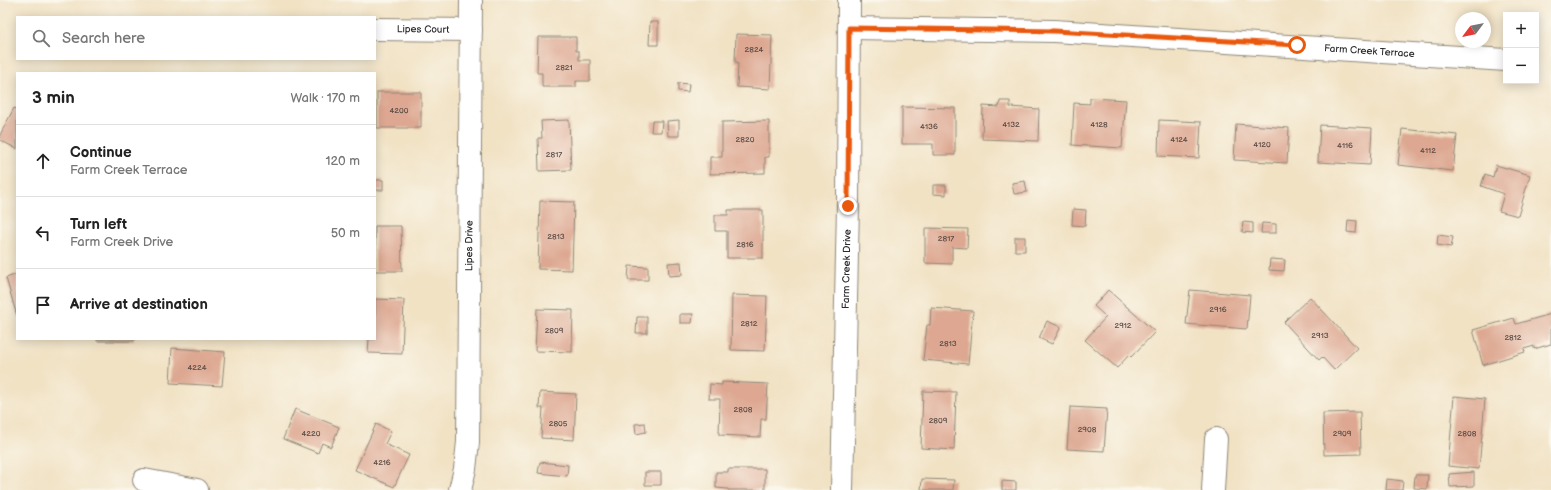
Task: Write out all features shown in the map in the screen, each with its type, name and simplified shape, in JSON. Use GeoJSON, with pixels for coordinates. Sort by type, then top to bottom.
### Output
{"type":"FeatureCollection","features":[{"type":"Feature","properties":{"kind":"street","name":"Lipes Drive"},"geometry":{"type":"LineString","coordinates":[[460,490],[465,469],[468,442],[471,0]]}},
{"type":"Feature","properties":{"kind":"street","name":"Farm Creek Drive"},"geometry":{"type":"LineString","coordinates":[[842,490],[848,214],[849,0]]}},
{"type":"Feature","properties":{"kind":"street","name":"Farm Creek Terrace"},"geometry":{"type":"LineString","coordinates":[[849,28],[1054,31],[1503,60]]}},
{"type":"Feature","properties":{"kind":"street","name":"Lipes Court"},"geometry":{"type":"LineString","coordinates":[[376,29],[471,30]]}},
{"type":"Feature","properties":{"kind":"street"},"geometry":{"type":"LineString","coordinates":[[1213,490],[1216,439]]}},
{"type":"Feature","properties":{"kind":"street"},"geometry":{"type":"LineString","coordinates":[[144,480],[197,490]]}},
{"type":"Feature","properties":{"kind":"building"},"geometry":{"type":"Polygon","coordinates":[[[650,22],[658,22],[658,45],[649,45],[650,22]]]}},
{"type":"Feature","properties":{"kind":"building"},"geometry":{"type":"Polygon","coordinates":[[[736,34],[772,35],[770,89],[737,87],[738,62],[735,62],[736,34]]]}},
{"type":"Feature","properties":{"kind":"building"},"geometry":{"type":"Polygon","coordinates":[[[538,37],[576,37],[576,51],[579,51],[579,60],[590,60],[590,81],[576,81],[576,87],[542,87],[542,73],[537,73],[538,37]]]}},
{"type":"Feature","properties":{"kind":"building"},"geometry":{"type":"Polygon","coordinates":[[[678,83],[689,84],[688,92],[678,91],[678,83]]]}},
{"type":"Feature","properties":{"kind":"building"},"geometry":{"type":"Polygon","coordinates":[[[377,92],[421,92],[421,128],[377,128],[377,92]]]}},
{"type":"Feature","properties":{"kind":"building"},"geometry":{"type":"Polygon","coordinates":[[[1090,98],[1126,100],[1122,148],[1072,145],[1074,103],[1090,104],[1090,98]]]}},
{"type":"Feature","properties":{"kind":"building"},"geometry":{"type":"Polygon","coordinates":[[[1000,101],[1010,101],[1010,107],[1039,109],[1038,141],[982,139],[983,106],[999,107],[1000,101]]]}},
{"type":"Feature","properties":{"kind":"building"},"geometry":{"type":"Polygon","coordinates":[[[902,107],[955,108],[955,155],[933,155],[933,144],[902,144],[902,107]]]}},
{"type":"Feature","properties":{"kind":"building"},"geometry":{"type":"Polygon","coordinates":[[[14,108],[16,109],[16,148],[0,140],[0,135],[14,108]]]}},
{"type":"Feature","properties":{"kind":"building"},"geometry":{"type":"Polygon","coordinates":[[[569,120],[571,170],[539,171],[538,138],[542,138],[541,121],[569,120]]]}},
{"type":"Feature","properties":{"kind":"building"},"geometry":{"type":"Polygon","coordinates":[[[679,120],[679,136],[668,136],[667,121],[679,120]]]}},
{"type":"Feature","properties":{"kind":"building"},"geometry":{"type":"Polygon","coordinates":[[[1159,120],[1201,122],[1199,158],[1158,156],[1159,120]]]}},
{"type":"Feature","properties":{"kind":"building"},"geometry":{"type":"Polygon","coordinates":[[[652,121],[662,121],[661,132],[651,132],[652,121]]]}},
{"type":"Feature","properties":{"kind":"building"},"geometry":{"type":"Polygon","coordinates":[[[769,121],[769,157],[765,157],[765,173],[710,174],[710,157],[722,157],[722,122],[769,121]]]}},
{"type":"Feature","properties":{"kind":"building"},"geometry":{"type":"Polygon","coordinates":[[[1236,124],[1289,128],[1287,163],[1234,160],[1236,124]]]}},
{"type":"Feature","properties":{"kind":"building"},"geometry":{"type":"Polygon","coordinates":[[[1320,125],[1372,128],[1370,165],[1318,162],[1320,125]]]}},
{"type":"Feature","properties":{"kind":"building"},"geometry":{"type":"Polygon","coordinates":[[[1402,129],[1457,135],[1453,171],[1398,165],[1402,129]]]}},
{"type":"Feature","properties":{"kind":"building"},"geometry":{"type":"Polygon","coordinates":[[[1496,165],[1530,175],[1518,216],[1499,211],[1504,194],[1481,186],[1485,174],[1493,177],[1496,165]]]}},
{"type":"Feature","properties":{"kind":"building"},"geometry":{"type":"Polygon","coordinates":[[[376,180],[383,180],[383,190],[376,190],[376,180]]]}},
{"type":"Feature","properties":{"kind":"building"},"geometry":{"type":"Polygon","coordinates":[[[1025,181],[1027,192],[1014,194],[1012,183],[1025,181]]]}},
{"type":"Feature","properties":{"kind":"building"},"geometry":{"type":"Polygon","coordinates":[[[933,185],[946,185],[946,195],[933,194],[933,185]]]}},
{"type":"Feature","properties":{"kind":"building"},"geometry":{"type":"Polygon","coordinates":[[[540,201],[574,202],[572,270],[538,269],[540,201]]]}},
{"type":"Feature","properties":{"kind":"building"},"geometry":{"type":"Polygon","coordinates":[[[1073,209],[1086,210],[1085,226],[1072,225],[1073,209]]]}},
{"type":"Feature","properties":{"kind":"building"},"geometry":{"type":"Polygon","coordinates":[[[728,210],[763,210],[763,258],[727,258],[727,231],[715,231],[715,215],[728,215],[728,210]]]}},
{"type":"Feature","properties":{"kind":"building"},"geometry":{"type":"Polygon","coordinates":[[[1348,220],[1357,221],[1356,233],[1347,232],[1348,220]]]}},
{"type":"Feature","properties":{"kind":"building"},"geometry":{"type":"Polygon","coordinates":[[[1243,222],[1253,223],[1253,233],[1242,232],[1243,222]]]}},
{"type":"Feature","properties":{"kind":"building"},"geometry":{"type":"Polygon","coordinates":[[[1262,223],[1276,224],[1276,233],[1261,233],[1262,223]]]}},
{"type":"Feature","properties":{"kind":"building"},"geometry":{"type":"Polygon","coordinates":[[[376,226],[401,226],[402,271],[376,271],[376,226]]]}},
{"type":"Feature","properties":{"kind":"building"},"geometry":{"type":"Polygon","coordinates":[[[925,228],[968,229],[967,248],[952,247],[952,264],[925,263],[925,228]]]}},
{"type":"Feature","properties":{"kind":"building"},"geometry":{"type":"Polygon","coordinates":[[[1438,235],[1453,237],[1451,247],[1437,245],[1438,235]]]}},
{"type":"Feature","properties":{"kind":"building"},"geometry":{"type":"Polygon","coordinates":[[[1015,237],[1025,237],[1025,251],[1015,251],[1015,237]]]}},
{"type":"Feature","properties":{"kind":"building"},"geometry":{"type":"Polygon","coordinates":[[[1270,259],[1285,260],[1284,271],[1269,270],[1270,259]]]}},
{"type":"Feature","properties":{"kind":"building"},"geometry":{"type":"Polygon","coordinates":[[[681,262],[682,275],[669,276],[668,263],[681,262]]]}},
{"type":"Feature","properties":{"kind":"building"},"geometry":{"type":"Polygon","coordinates":[[[629,266],[648,267],[648,280],[628,280],[629,266]]]}},
{"type":"Feature","properties":{"kind":"building"},"geometry":{"type":"Polygon","coordinates":[[[16,274],[16,313],[6,278],[16,274]]]}},
{"type":"Feature","properties":{"kind":"building"},"geometry":{"type":"Polygon","coordinates":[[[1108,290],[1155,332],[1131,357],[1129,355],[1117,368],[1085,340],[1106,317],[1094,306],[1108,290]]]}},
{"type":"Feature","properties":{"kind":"building"},"geometry":{"type":"Polygon","coordinates":[[[1190,290],[1250,295],[1247,329],[1186,324],[1190,290]]]}},
{"type":"Feature","properties":{"kind":"building"},"geometry":{"type":"Polygon","coordinates":[[[732,295],[767,296],[765,351],[731,350],[732,295]]]}},
{"type":"Feature","properties":{"kind":"building"},"geometry":{"type":"Polygon","coordinates":[[[1310,297],[1357,348],[1334,370],[1322,357],[1319,360],[1284,322],[1310,297]]]}},
{"type":"Feature","properties":{"kind":"building"},"geometry":{"type":"Polygon","coordinates":[[[376,299],[404,300],[402,354],[368,353],[369,340],[376,340],[376,299]]]}},
{"type":"Feature","properties":{"kind":"building"},"geometry":{"type":"Polygon","coordinates":[[[931,308],[973,311],[968,364],[923,360],[927,325],[930,325],[931,308]]]}},
{"type":"Feature","properties":{"kind":"building"},"geometry":{"type":"Polygon","coordinates":[[[537,309],[573,310],[572,352],[535,351],[537,309]]]}},
{"type":"Feature","properties":{"kind":"building"},"geometry":{"type":"Polygon","coordinates":[[[680,314],[693,314],[692,323],[680,323],[680,314]]]}},
{"type":"Feature","properties":{"kind":"building"},"geometry":{"type":"Polygon","coordinates":[[[1551,314],[1551,344],[1534,349],[1534,346],[1524,349],[1525,352],[1483,365],[1473,330],[1514,318],[1516,324],[1551,314]]]}},
{"type":"Feature","properties":{"kind":"building"},"geometry":{"type":"Polygon","coordinates":[[[637,317],[647,317],[647,333],[636,333],[637,317]]]}},
{"type":"Feature","properties":{"kind":"building"},"geometry":{"type":"Polygon","coordinates":[[[1047,321],[1061,327],[1052,344],[1039,338],[1047,321]]]}},
{"type":"Feature","properties":{"kind":"building"},"geometry":{"type":"Polygon","coordinates":[[[97,340],[134,340],[134,341],[97,340]]]}},
{"type":"Feature","properties":{"kind":"building"},"geometry":{"type":"Polygon","coordinates":[[[172,348],[225,352],[222,386],[170,383],[172,348]]]}},
{"type":"Feature","properties":{"kind":"building"},"geometry":{"type":"Polygon","coordinates":[[[722,382],[768,384],[766,419],[761,419],[760,437],[719,435],[720,399],[709,399],[710,384],[722,385],[722,382]]]}},
{"type":"Feature","properties":{"kind":"building"},"geometry":{"type":"Polygon","coordinates":[[[923,391],[956,392],[954,450],[921,448],[923,391]]]}},
{"type":"Feature","properties":{"kind":"building"},"geometry":{"type":"Polygon","coordinates":[[[540,392],[576,394],[574,440],[541,438],[543,408],[539,408],[540,392]]]}},
{"type":"Feature","properties":{"kind":"building"},"geometry":{"type":"Polygon","coordinates":[[[1454,396],[1485,399],[1479,469],[1448,466],[1454,396]]]}},
{"type":"Feature","properties":{"kind":"building"},"geometry":{"type":"Polygon","coordinates":[[[1070,407],[1107,409],[1104,451],[1067,449],[1070,407]]]}},
{"type":"Feature","properties":{"kind":"building"},"geometry":{"type":"Polygon","coordinates":[[[295,409],[339,427],[331,447],[322,443],[318,453],[283,439],[295,409]]]}},
{"type":"Feature","properties":{"kind":"building"},"geometry":{"type":"Polygon","coordinates":[[[1360,412],[1361,454],[1324,455],[1323,413],[1360,412]]]}},
{"type":"Feature","properties":{"kind":"building"},"geometry":{"type":"Polygon","coordinates":[[[645,423],[646,432],[636,434],[635,424],[645,423]]]}},
{"type":"Feature","properties":{"kind":"building"},"geometry":{"type":"Polygon","coordinates":[[[376,424],[391,431],[385,444],[409,455],[394,487],[355,470],[376,424]]]}},
{"type":"Feature","properties":{"kind":"building"},"geometry":{"type":"Polygon","coordinates":[[[540,462],[568,465],[567,476],[538,473],[540,462]]]}},
{"type":"Feature","properties":{"kind":"building"},"geometry":{"type":"Polygon","coordinates":[[[728,469],[765,469],[765,490],[728,490],[716,488],[716,472],[728,472],[728,469]]]}},
{"type":"Feature","properties":{"kind":"building"},"geometry":{"type":"Polygon","coordinates":[[[645,472],[661,472],[661,485],[645,485],[645,472]]]}},
{"type":"Feature","properties":{"kind":"building"},"geometry":{"type":"Polygon","coordinates":[[[1474,472],[1474,486],[1450,487],[1449,474],[1474,472]]]}},
{"type":"Feature","properties":{"kind":"building"},"geometry":{"type":"Polygon","coordinates":[[[1415,475],[1428,475],[1427,489],[1414,488],[1415,475]]]}},
{"type":"Feature","properties":{"kind":"building"},"geometry":{"type":"Polygon","coordinates":[[[922,479],[954,480],[953,490],[921,490],[922,479]]]}},
{"type":"Feature","properties":{"kind":"building"},"geometry":{"type":"Polygon","coordinates":[[[1387,479],[1403,481],[1402,490],[1386,490],[1387,479]]]}},
{"type":"Feature","properties":{"kind":"building"},"geometry":{"type":"Polygon","coordinates":[[[1002,481],[1016,482],[1016,490],[1002,490],[1002,481]]]}},
{"type":"Feature","properties":{"kind":"route"},"geometry":{"type":"LineString","coordinates":[[848,206],[849,28],[1054,31],[1297,45]]}}]}
